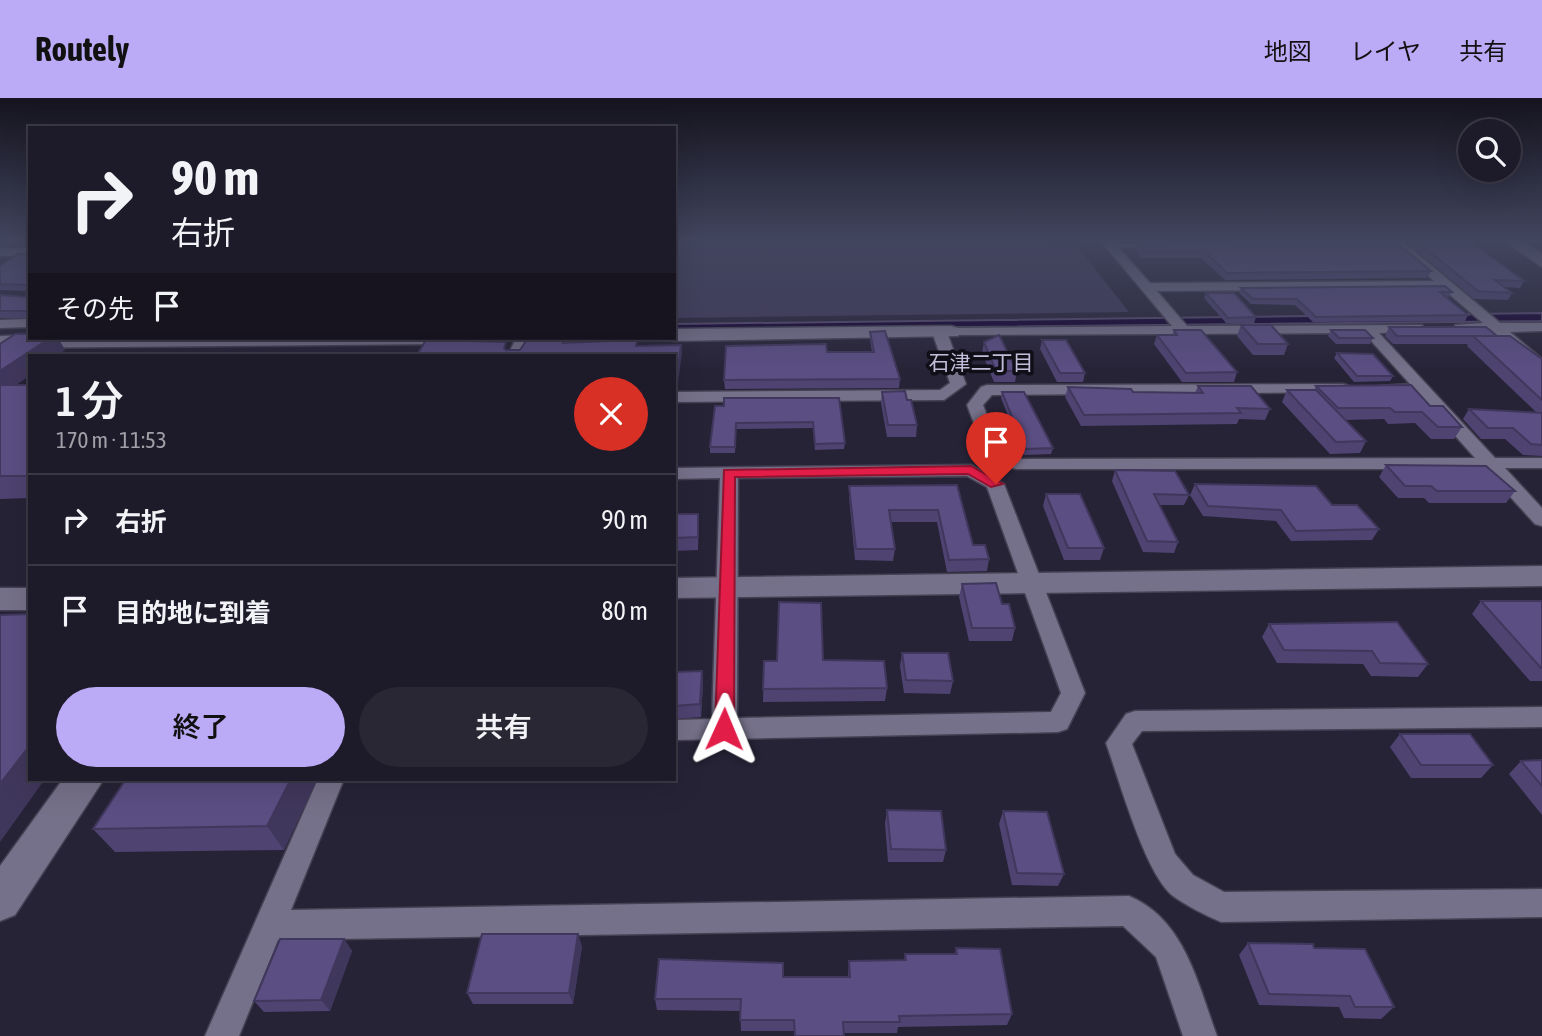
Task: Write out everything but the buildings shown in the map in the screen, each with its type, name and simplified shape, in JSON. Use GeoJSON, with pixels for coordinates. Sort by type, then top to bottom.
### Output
{"type":"FeatureCollection","features":[{"type":"Feature","properties":{"kind":"street"},"geometry":{"type":"LineString","coordinates":[[1143,284],[1182,328]]}},
{"type":"Feature","properties":{"kind":"street"},"geometry":{"type":"LineString","coordinates":[[1146,287],[1443,285],[1542,367]]}},
{"type":"Feature","properties":{"kind":"street"},"geometry":{"type":"LineString","coordinates":[[0,338],[28,324]]}},
{"type":"Feature","properties":{"kind":"street"},"geometry":{"type":"LineString","coordinates":[[676,335],[950,328],[1542,327]]}},
{"type":"Feature","properties":{"kind":"street"},"geometry":{"type":"LineString","coordinates":[[676,397],[944,395],[958,384],[950,328]]}},
{"type":"Feature","properties":{"kind":"street"},"geometry":{"type":"LineString","coordinates":[[1368,329],[1542,520]]}},
{"type":"Feature","properties":{"kind":"street"},"geometry":{"type":"LineString","coordinates":[[0,338],[28,338]]}},
{"type":"Feature","properties":{"kind":"street"},"geometry":{"type":"LineString","coordinates":[[1422,389],[987,390],[975,405],[993,454],[1016,464],[1542,463]]}},
{"type":"Feature","properties":{"kind":"street"},"geometry":{"type":"LineString","coordinates":[[676,473],[971,470],[996,484],[1073,693],[1058,722],[676,730]]}},
{"type":"Feature","properties":{"kind":"street"},"geometry":{"type":"LineString","coordinates":[[724,729],[729,473]]}},
{"type":"Feature","properties":{"kind":"street"},"geometry":{"type":"LineString","coordinates":[[676,588],[1542,576]]}},
{"type":"Feature","properties":{"kind":"street"},"geometry":{"type":"LineString","coordinates":[[0,599],[28,599]]}},
{"type":"Feature","properties":{"kind":"street"},"geometry":{"type":"LineString","coordinates":[[1542,717],[1135,721],[1119,743],[1164,862],[1182,885],[1221,907],[1542,903]]}},
{"type":"Feature","properties":{"kind":"street"},"geometry":{"type":"LineString","coordinates":[[0,901],[84,781]]}},
{"type":"Feature","properties":{"kind":"street"},"geometry":{"type":"LineString","coordinates":[[222,1036],[330,781]]}},
{"type":"Feature","properties":{"kind":"street"},"geometry":{"type":"LineString","coordinates":[[269,925],[1129,911],[1168,947],[1200,1036]]}},
{"type":"Feature","properties":{"kind":"shaded area"},"geometry":{"type":"Polygon","coordinates":[[[676,284],[1107,284],[1129,312],[676,318],[676,284]]]}},
{"type":"Feature","properties":{"kind":"shaded area"},"geometry":{"type":"Polygon","coordinates":[[[1542,313],[1542,321],[676,330],[676,324],[1542,313]]]}},
{"type":"Feature","properties":{"kind":"district","name":"石津二丁目"},"geometry":{"type":"Point","coordinates":[981,362]}},
{"type":"Feature","properties":{"kind":"route"},"geometry":{"type":"LineString","coordinates":[[724,729],[729,473],[971,470],[996,484]]}}]}
